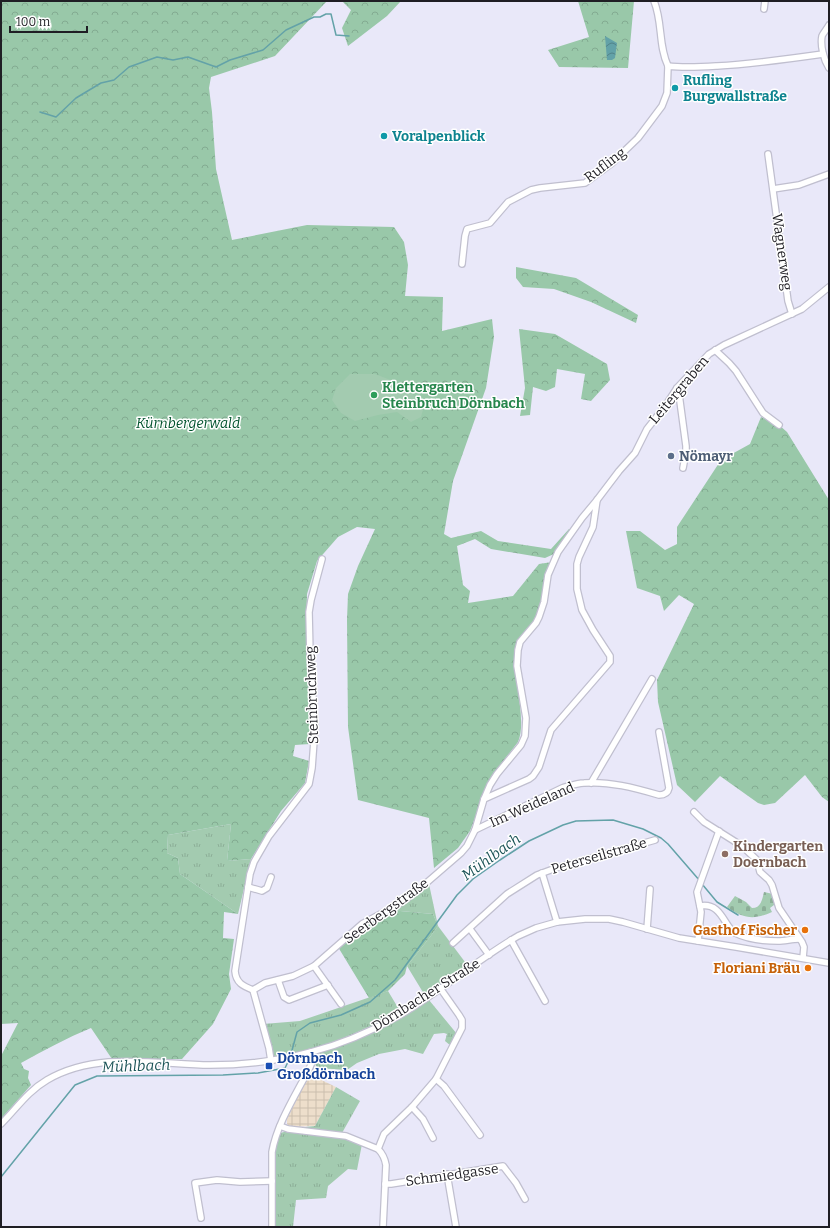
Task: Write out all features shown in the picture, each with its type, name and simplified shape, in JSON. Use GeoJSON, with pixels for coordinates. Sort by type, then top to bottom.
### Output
{"type":"FeatureCollection","features":[{"type":"Feature","properties":{"kind":"street"},"geometry":{"type":"LineString","coordinates":[[654,1],[660,19],[663,54],[668,66],[681,68],[744,64],[823,54]]}},
{"type":"Feature","properties":{"kind":"street"},"geometry":{"type":"LineString","coordinates":[[764,9],[765,1]]}},
{"type":"Feature","properties":{"kind":"street"},"geometry":{"type":"LineString","coordinates":[[829,25],[822,35],[823,54],[829,68]]}},
{"type":"Feature","properties":{"kind":"street","name":"Rufling"},"geometry":{"type":"LineString","coordinates":[[462,264],[467,229],[490,223],[508,202],[531,190],[580,184],[591,179],[612,163],[638,138],[662,106],[667,93],[668,66]]}},
{"type":"Feature","properties":{"kind":"street","name":"Wagnerweg"},"geometry":{"type":"LineString","coordinates":[[768,154],[788,301],[792,314]]}},
{"type":"Feature","properties":{"kind":"street"},"geometry":{"type":"LineString","coordinates":[[773,189],[800,185],[829,174]]}},
{"type":"Feature","properties":{"kind":"street","name":"Leitergraben"},"geometry":{"type":"LineString","coordinates":[[484,799],[497,774],[520,745],[525,736],[526,718],[517,666],[519,644],[539,617],[544,602],[548,575],[558,552],[582,518],[635,453],[649,425],[663,410],[677,388],[701,362],[715,350],[810,304],[829,287]]}},
{"type":"Feature","properties":{"kind":"street"},"geometry":{"type":"LineString","coordinates":[[715,350],[733,367],[763,413],[779,425]]}},
{"type":"Feature","properties":{"kind":"street"},"geometry":{"type":"LineString","coordinates":[[677,388],[686,446],[682,468]]}},
{"type":"Feature","properties":{"kind":"street"},"geometry":{"type":"LineString","coordinates":[[484,799],[533,776],[538,767],[551,730],[610,662],[610,656],[582,610],[577,589],[577,564],[593,527],[597,500]]}},
{"type":"Feature","properties":{"kind":"street","name":"Steinbruchweg"},"geometry":{"type":"LineString","coordinates":[[253,990],[236,981],[235,971],[248,887],[254,862],[269,836],[308,784],[312,768],[315,727],[310,655],[309,612],[322,559]]}},
{"type":"Feature","properties":{"kind":"street","name":"Im Weideland"},"geometry":{"type":"LineString","coordinates":[[591,783],[652,679]]}},
{"type":"Feature","properties":{"kind":"street","name":"Im Weideland"},"geometry":{"type":"LineString","coordinates":[[475,830],[562,788],[575,784],[591,783],[618,785],[659,795],[667,793],[669,788],[658,732]]}},
{"type":"Feature","properties":{"kind":"street","name":"Seerbergstraße"},"geometry":{"type":"LineString","coordinates":[[253,990],[259,985],[278,980],[314,966],[362,924],[399,904],[417,891],[461,853],[471,840],[484,799]]}},
{"type":"Feature","properties":{"kind":"street"},"geometry":{"type":"LineString","coordinates":[[694,812],[704,822],[742,846],[757,860],[760,872],[772,885],[779,908],[802,942],[804,947],[802,958]]}},
{"type":"Feature","properties":{"kind":"street"},"geometry":{"type":"LineString","coordinates":[[698,941],[701,912],[697,897],[698,885],[719,832]]}},
{"type":"Feature","properties":{"kind":"street","name":"Peterseilstraße"},"geometry":{"type":"LineString","coordinates":[[453,943],[507,894],[542,873],[655,840]]}},
{"type":"Feature","properties":{"kind":"street","name":"Peterseilstraße"},"geometry":{"type":"LineString","coordinates":[[542,873],[557,922]]}},
{"type":"Feature","properties":{"kind":"street"},"geometry":{"type":"LineString","coordinates":[[248,887],[262,891],[267,888],[271,878]]}},
{"type":"Feature","properties":{"kind":"street"},"geometry":{"type":"LineString","coordinates":[[647,929],[650,889]]}},
{"type":"Feature","properties":{"kind":"street"},"geometry":{"type":"LineString","coordinates":[[700,906],[717,910],[723,915],[733,932],[741,935],[766,941],[799,939]]}},
{"type":"Feature","properties":{"kind":"street","name":"Dörnbacher Straße"},"geometry":{"type":"LineString","coordinates":[[1,1124],[37,1087],[58,1075],[84,1066],[112,1061],[209,1065],[245,1064],[271,1061],[311,1052],[347,1040],[376,1028],[402,1014],[511,940],[536,928],[557,922],[585,918],[623,922],[668,936],[829,963]]}},
{"type":"Feature","properties":{"kind":"street"},"geometry":{"type":"LineString","coordinates":[[470,929],[489,955]]}},
{"type":"Feature","properties":{"kind":"street"},"geometry":{"type":"LineString","coordinates":[[511,940],[545,1001]]}},
{"type":"Feature","properties":{"kind":"street"},"geometry":{"type":"LineString","coordinates":[[314,966],[341,1004]]}},
{"type":"Feature","properties":{"kind":"street"},"geometry":{"type":"LineString","coordinates":[[278,980],[284,997],[289,1000],[328,985]]}},
{"type":"Feature","properties":{"kind":"street"},"geometry":{"type":"LineString","coordinates":[[280,1126],[288,1129],[346,1136],[378,1149],[384,1134],[412,1107],[436,1079],[459,1035],[462,1024],[459,1015],[440,988]]}},
{"type":"Feature","properties":{"kind":"street"},"geometry":{"type":"LineString","coordinates":[[253,990],[269,1048],[271,1061]]}},
{"type":"Feature","properties":{"kind":"street"},"geometry":{"type":"LineString","coordinates":[[272,1227],[272,1152],[280,1126],[312,1062],[311,1052]]}},
{"type":"Feature","properties":{"kind":"street"},"geometry":{"type":"LineString","coordinates":[[436,1079],[444,1086],[480,1135]]}},
{"type":"Feature","properties":{"kind":"street"},"geometry":{"type":"LineString","coordinates":[[412,1107],[423,1119],[433,1138]]}},
{"type":"Feature","properties":{"kind":"street","name":"Schmiedgasse"},"geometry":{"type":"LineString","coordinates":[[378,1149],[385,1160],[383,1227]]}},
{"type":"Feature","properties":{"kind":"street","name":"Schmiedgasse"},"geometry":{"type":"LineString","coordinates":[[385,1184],[503,1166],[526,1199]]}},
{"type":"Feature","properties":{"kind":"street"},"geometry":{"type":"LineString","coordinates":[[447,1174],[456,1227]]}},
{"type":"Feature","properties":{"kind":"street"},"geometry":{"type":"LineString","coordinates":[[201,1218],[195,1183],[217,1180],[240,1182],[272,1181]]}},
{"type":"Feature","properties":{"kind":"shaded area"},"geometry":{"type":"Polygon","coordinates":[[[309,1074],[336,1087],[315,1126],[290,1127],[287,1124],[287,1119],[309,1074]]]}},
{"type":"Feature","properties":{"kind":"green space","name":"Kürnbergerwald"},"geometry":{"type":"Polygon","coordinates":[[[1,1],[327,1],[275,56],[211,77],[209,88],[216,169],[232,240],[307,225],[394,227],[404,242],[408,265],[405,296],[443,297],[442,331],[492,319],[494,337],[486,388],[453,481],[444,534],[451,538],[481,531],[498,541],[551,549],[569,529],[571,529],[554,554],[545,558],[491,549],[475,539],[457,546],[463,585],[470,591],[468,603],[513,596],[539,564],[552,562],[537,616],[516,644],[514,654],[521,712],[518,742],[491,777],[470,831],[458,848],[434,868],[429,818],[358,800],[348,727],[348,594],[358,566],[375,529],[357,527],[338,537],[317,561],[307,594],[306,638],[312,682],[310,744],[295,745],[293,756],[309,761],[305,783],[281,811],[251,859],[227,861],[231,824],[168,835],[167,853],[178,858],[180,874],[238,914],[224,912],[223,938],[234,939],[229,974],[231,989],[213,1024],[182,1059],[112,1059],[91,1028],[82,1032],[21,1063],[24,1069],[29,1071],[28,1078],[31,1085],[1,1119],[1,1056],[18,1023],[1,1024],[1,1]]]}},
{"type":"Feature","properties":{"kind":"green space"},"geometry":{"type":"Polygon","coordinates":[[[342,1],[401,1],[387,16],[348,46],[342,28],[351,10],[342,1]]]}},
{"type":"Feature","properties":{"kind":"green space"},"geometry":{"type":"Polygon","coordinates":[[[578,1],[634,1],[628,68],[559,67],[548,50],[589,37],[578,1]]]}},
{"type":"Feature","properties":{"kind":"green space"},"geometry":{"type":"Polygon","coordinates":[[[516,267],[576,278],[638,315],[636,323],[591,302],[554,289],[523,287],[516,278],[516,267]]]}},
{"type":"Feature","properties":{"kind":"green space"},"geometry":{"type":"Polygon","coordinates":[[[519,329],[555,334],[607,364],[610,380],[591,401],[581,399],[585,374],[557,369],[555,387],[546,391],[533,387],[530,415],[520,416],[525,388],[519,329]]]}},
{"type":"Feature","properties":{"kind":"green space","name":"Klettergarten Steinbruch Dörnbach"},"geometry":{"type":"Polygon","coordinates":[[[350,374],[375,374],[410,390],[423,410],[421,417],[411,422],[397,412],[355,421],[341,413],[332,400],[336,388],[350,374]]]}},
{"type":"Feature","properties":{"kind":"green space"},"geometry":{"type":"Polygon","coordinates":[[[761,417],[779,425],[787,432],[829,500],[829,802],[822,797],[805,775],[775,803],[764,805],[758,803],[720,776],[695,802],[677,785],[658,702],[657,680],[694,604],[679,595],[664,611],[660,596],[637,588],[626,531],[640,531],[665,550],[677,544],[677,527],[721,460],[750,444],[761,417]]]}},
{"type":"Feature","properties":{"kind":"green space"},"geometry":{"type":"Polygon","coordinates":[[[231,824],[227,861],[251,859],[238,914],[180,874],[178,858],[167,853],[168,835],[231,824]]]}},
{"type":"Feature","properties":{"kind":"green space"},"geometry":{"type":"Polygon","coordinates":[[[429,884],[438,926],[433,914],[389,910],[429,884]]]}},
{"type":"Feature","properties":{"kind":"green space"},"geometry":{"type":"Polygon","coordinates":[[[764,892],[773,894],[776,899],[774,905],[770,908],[772,912],[766,915],[754,917],[744,916],[727,907],[735,896],[746,902],[752,908],[755,908],[761,903],[764,892]]]}},
{"type":"Feature","properties":{"kind":"green space"},"geometry":{"type":"Polygon","coordinates":[[[389,910],[433,914],[438,926],[407,966],[405,974],[388,991],[369,998],[338,947],[362,928],[389,910]]]}},
{"type":"Feature","properties":{"kind":"green space"},"geometry":{"type":"Polygon","coordinates":[[[438,926],[468,966],[424,994],[407,966],[438,926]]]}},
{"type":"Feature","properties":{"kind":"green space"},"geometry":{"type":"Polygon","coordinates":[[[388,991],[400,1011],[355,1033],[323,1046],[290,1054],[274,1056],[263,1024],[300,1021],[388,991]]]}},
{"type":"Feature","properties":{"kind":"green space"},"geometry":{"type":"Polygon","coordinates":[[[429,1000],[457,1034],[451,1046],[445,1041],[447,1034],[434,1034],[423,1054],[405,1049],[379,1054],[357,1063],[347,1070],[318,1068],[316,1066],[315,1060],[321,1052],[394,1021],[429,1000]]]}},
{"type":"Feature","properties":{"kind":"green space"},"geometry":{"type":"Polygon","coordinates":[[[336,1087],[360,1101],[342,1133],[296,1128],[315,1126],[336,1087]]]}},
{"type":"Feature","properties":{"kind":"green space"},"geometry":{"type":"Polygon","coordinates":[[[288,1131],[337,1136],[362,1144],[357,1170],[348,1169],[328,1186],[326,1198],[296,1200],[293,1227],[273,1227],[273,1178],[275,1153],[280,1133],[288,1131]]]}},
{"type":"Feature","properties":{"kind":"water"},"geometry":{"type":"Polygon","coordinates":[[[605,36],[617,43],[615,58],[612,60],[607,60],[605,36]]]}},
{"type":"Feature","properties":{"kind":"waterway"},"geometry":{"type":"LineString","coordinates":[[40,112],[56,117],[76,98],[101,83],[114,80],[129,67],[157,57],[173,60],[188,57],[216,67],[230,60],[263,50],[286,30],[314,17],[320,17],[326,14],[331,14],[336,35],[349,36]]}},
{"type":"Feature","properties":{"kind":"waterway"},"geometry":{"type":"LineString","coordinates":[[634,138],[639,132]]}},
{"type":"Feature","properties":{"kind":"waterway","name":"Mühlbach"},"geometry":{"type":"LineString","coordinates":[[291,1054],[297,1032],[310,1023],[341,1015],[370,1002],[395,980],[457,895],[473,879],[529,841],[563,825],[576,821],[613,820],[643,829],[661,838],[668,844],[700,881]]}},
{"type":"Feature","properties":{"kind":"waterway","name":"Mühlbach"},"geometry":{"type":"LineString","coordinates":[[702,884],[717,902],[738,915]]}},
{"type":"Feature","properties":{"kind":"waterway","name":"Mühlbach"},"geometry":{"type":"LineString","coordinates":[[1,1177],[75,1085],[97,1076],[223,1075],[258,1073],[285,1068],[288,1062]]}},
{"type":"Feature","properties":{"kind":"place","name":"Rufling Burgwallstraße"},"geometry":{"type":"Point","coordinates":[675,88]}},
{"type":"Feature","properties":{"kind":"place","name":"Voralpenblick"},"geometry":{"type":"Point","coordinates":[384,136]}},
{"type":"Feature","properties":{"kind":"place","name":"Klettergarten Steinbruch Dörnbach"},"geometry":{"type":"Point","coordinates":[374,395]}},
{"type":"Feature","properties":{"kind":"place","name":"Nömayr"},"geometry":{"type":"Point","coordinates":[671,456]}},
{"type":"Feature","properties":{"kind":"place","name":"Kindergarten Doernbach"},"geometry":{"type":"Point","coordinates":[725,854]}},
{"type":"Feature","properties":{"kind":"place","name":"Gasthof Fischer"},"geometry":{"type":"Point","coordinates":[805,930]}},
{"type":"Feature","properties":{"kind":"place","name":"Floriani Bräu"},"geometry":{"type":"Point","coordinates":[808,968]}},
{"type":"Feature","properties":{"kind":"place","name":"Dörnbach Großdörnbach"},"geometry":{"type":"Point","coordinates":[269,1066]}}]}
